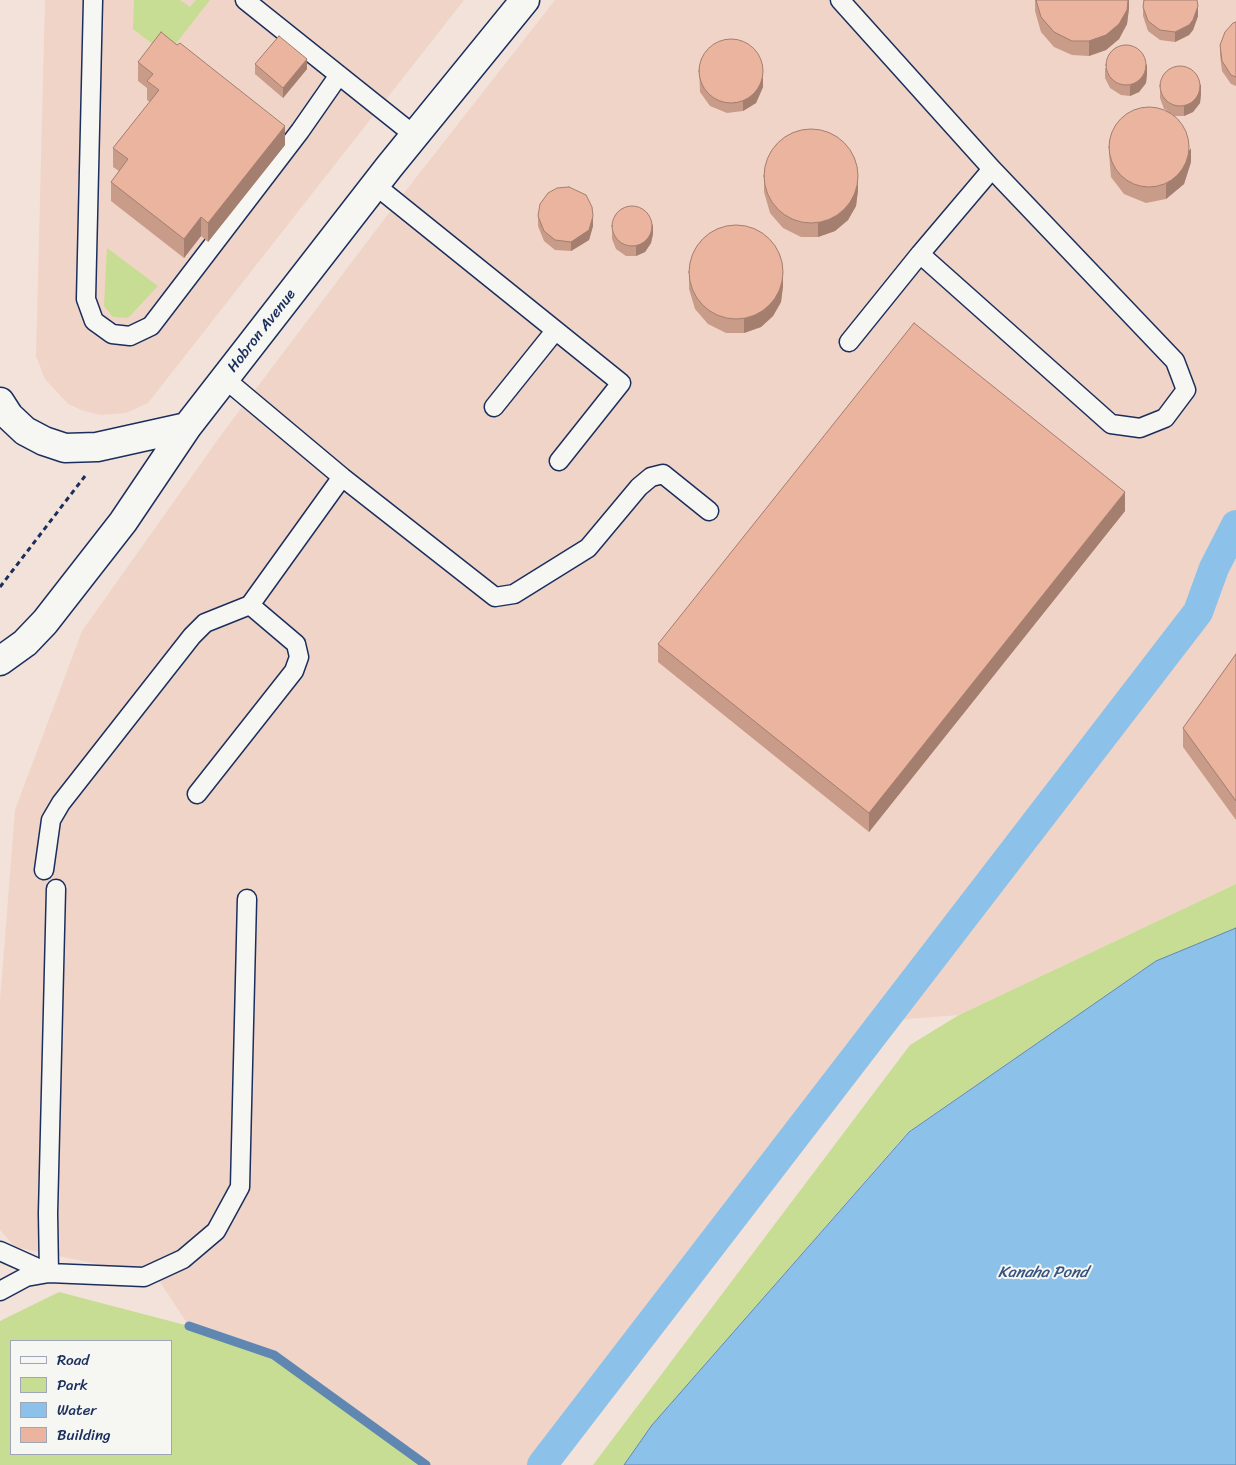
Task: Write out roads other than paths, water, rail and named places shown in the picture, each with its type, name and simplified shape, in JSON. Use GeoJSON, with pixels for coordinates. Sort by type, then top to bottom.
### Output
{"type":"FeatureCollection","features":[{"type":"Feature","properties":{"kind":"street"},"geometry":{"type":"LineString","coordinates":[[504,26],[512,0]]}},
{"type":"Feature","properties":{"kind":"street","name":"Hobron Avenue"},"geometry":{"type":"LineString","coordinates":[[0,661],[25,643],[45,622],[123,522],[187,427],[414,135],[525,0]]}},
{"type":"Feature","properties":{"kind":"street"},"geometry":{"type":"LineString","coordinates":[[0,402],[9,416],[25,431],[44,441],[65,448],[97,447],[187,427]]}},
{"type":"Feature","properties":{"kind":"lane"},"geometry":{"type":"LineString","coordinates":[[93,0],[86,299],[94,320],[112,334],[130,336],[151,326],[300,131],[339,75]]}},
{"type":"Feature","properties":{"kind":"lane"},"geometry":{"type":"LineString","coordinates":[[245,0],[414,135]]}},
{"type":"Feature","properties":{"kind":"lane"},"geometry":{"type":"LineString","coordinates":[[840,0],[992,169],[1175,361],[1186,390],[1165,418],[1140,428],[1111,424],[920,254]]}},
{"type":"Feature","properties":{"kind":"lane"},"geometry":{"type":"LineString","coordinates":[[849,342],[992,169]]}},
{"type":"Feature","properties":{"kind":"lane"},"geometry":{"type":"LineString","coordinates":[[375,185],[620,383],[559,461]]}},
{"type":"Feature","properties":{"kind":"lane"},"geometry":{"type":"LineString","coordinates":[[494,407],[555,331]]}},
{"type":"Feature","properties":{"kind":"lane"},"geometry":{"type":"LineString","coordinates":[[225,379],[342,477],[495,597],[514,594],[588,548],[639,487],[651,477],[663,474],[709,511]]}},
{"type":"Feature","properties":{"kind":"lane"},"geometry":{"type":"LineString","coordinates":[[44,870],[51,820],[61,802],[192,636],[205,623],[250,606],[342,477]]}},
{"type":"Feature","properties":{"kind":"lane"},"geometry":{"type":"LineString","coordinates":[[197,794],[294,671],[299,657],[296,644],[250,606]]}},
{"type":"Feature","properties":{"kind":"lane"},"geometry":{"type":"LineString","coordinates":[[50,1273],[48,1213],[56,889]]}},
{"type":"Feature","properties":{"kind":"lane"},"geometry":{"type":"LineString","coordinates":[[0,1291],[26,1277],[50,1273],[144,1277],[183,1259],[216,1231],[240,1187],[247,899]]}},
{"type":"Feature","properties":{"kind":"lane"},"geometry":{"type":"LineString","coordinates":[[0,1251],[50,1273]]}},
{"type":"Feature","properties":{"kind":"water","name":"Kanaha Pond"},"geometry":{"type":"Polygon","coordinates":[[[1236,928],[1236,1465],[624,1465],[652,1425],[909,1132],[1156,961],[1236,928]]]}},
{"type":"Feature","properties":{"kind":"waterway"},"geometry":{"type":"LineString","coordinates":[[542,1465],[1198,612],[1214,568],[1236,525]]}},
{"type":"Feature","properties":{"kind":"waterway"},"geometry":{"type":"LineString","coordinates":[[189,1326],[274,1355],[426,1465]]}}]}
